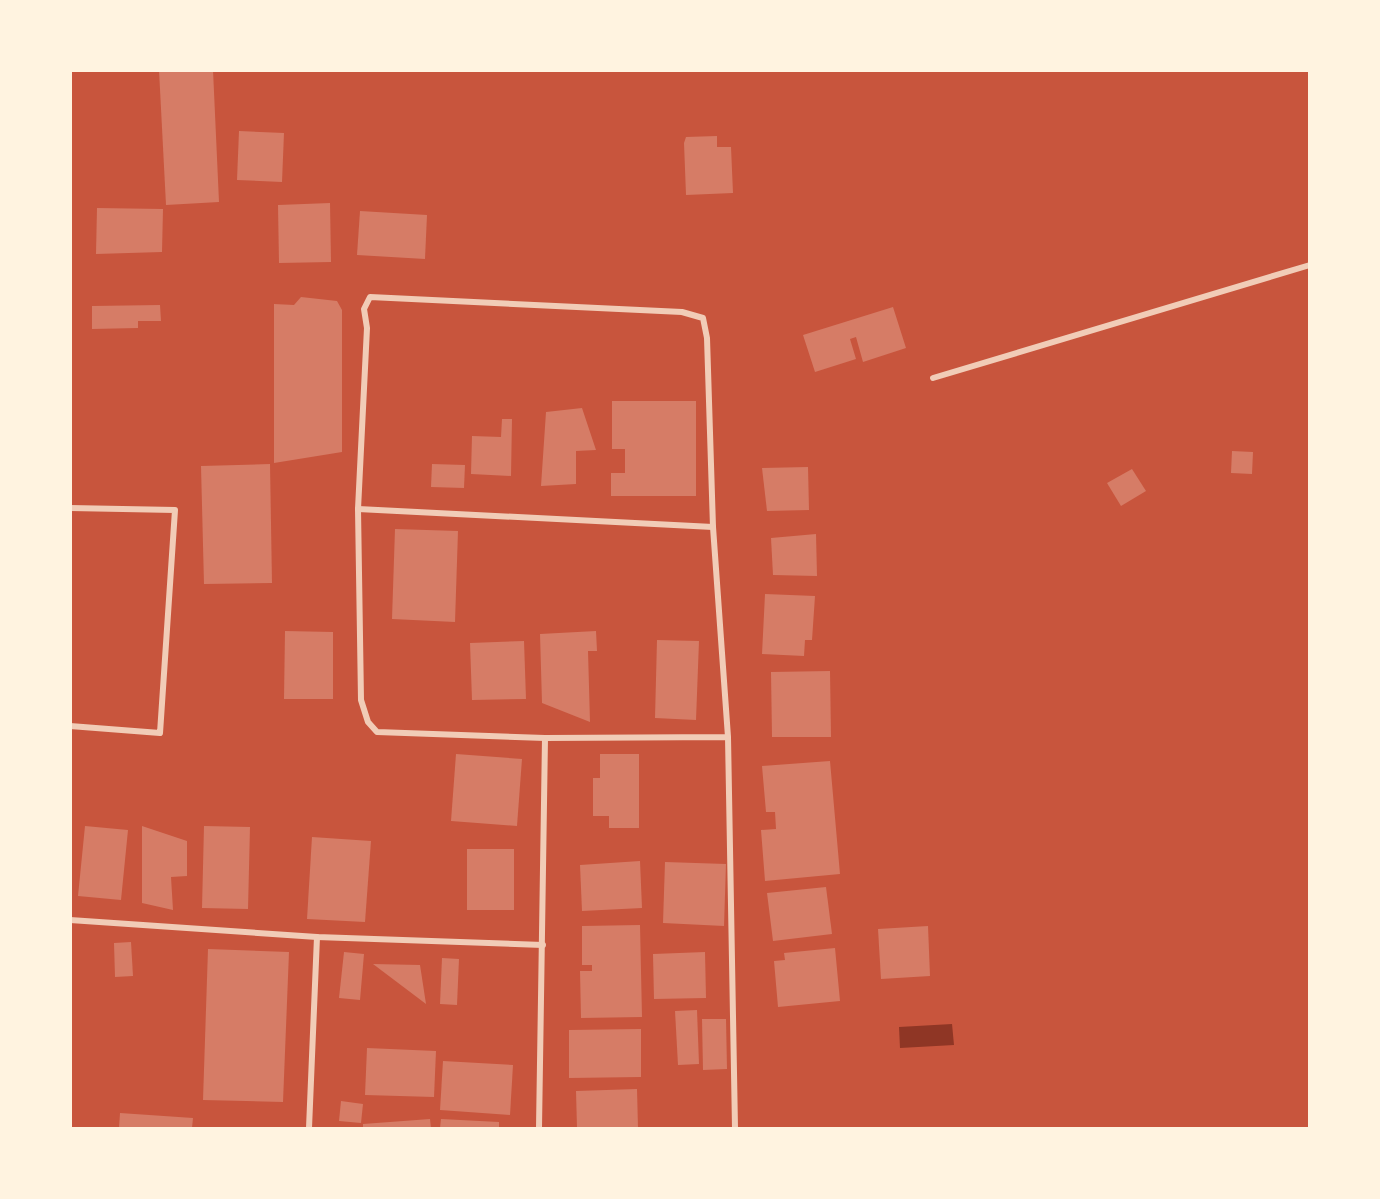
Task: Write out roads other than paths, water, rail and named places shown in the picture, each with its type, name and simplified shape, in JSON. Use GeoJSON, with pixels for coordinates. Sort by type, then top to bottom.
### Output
{"type":"FeatureCollection","features":[{"type":"Feature","properties":{"kind":"street"},"geometry":{"type":"LineString","coordinates":[[933,378],[1310,265]]}},
{"type":"Feature","properties":{"kind":"street"},"geometry":{"type":"LineString","coordinates":[[728,737],[545,738],[377,732],[368,722],[361,700],[358,509],[367,328],[364,309],[370,297],[682,312],[703,318],[707,338],[712,527],[728,737],[735,1128]]}},
{"type":"Feature","properties":{"kind":"street"},"geometry":{"type":"LineString","coordinates":[[70,508],[175,510],[160,733],[70,726]]}},
{"type":"Feature","properties":{"kind":"street"},"geometry":{"type":"LineString","coordinates":[[358,509],[712,527]]}},
{"type":"Feature","properties":{"kind":"street"},"geometry":{"type":"LineString","coordinates":[[539,1128],[545,738]]}},
{"type":"Feature","properties":{"kind":"street"},"geometry":{"type":"LineString","coordinates":[[70,920],[317,937],[543,945]]}},
{"type":"Feature","properties":{"kind":"street"},"geometry":{"type":"LineString","coordinates":[[309,1128],[317,937]]}}]}
